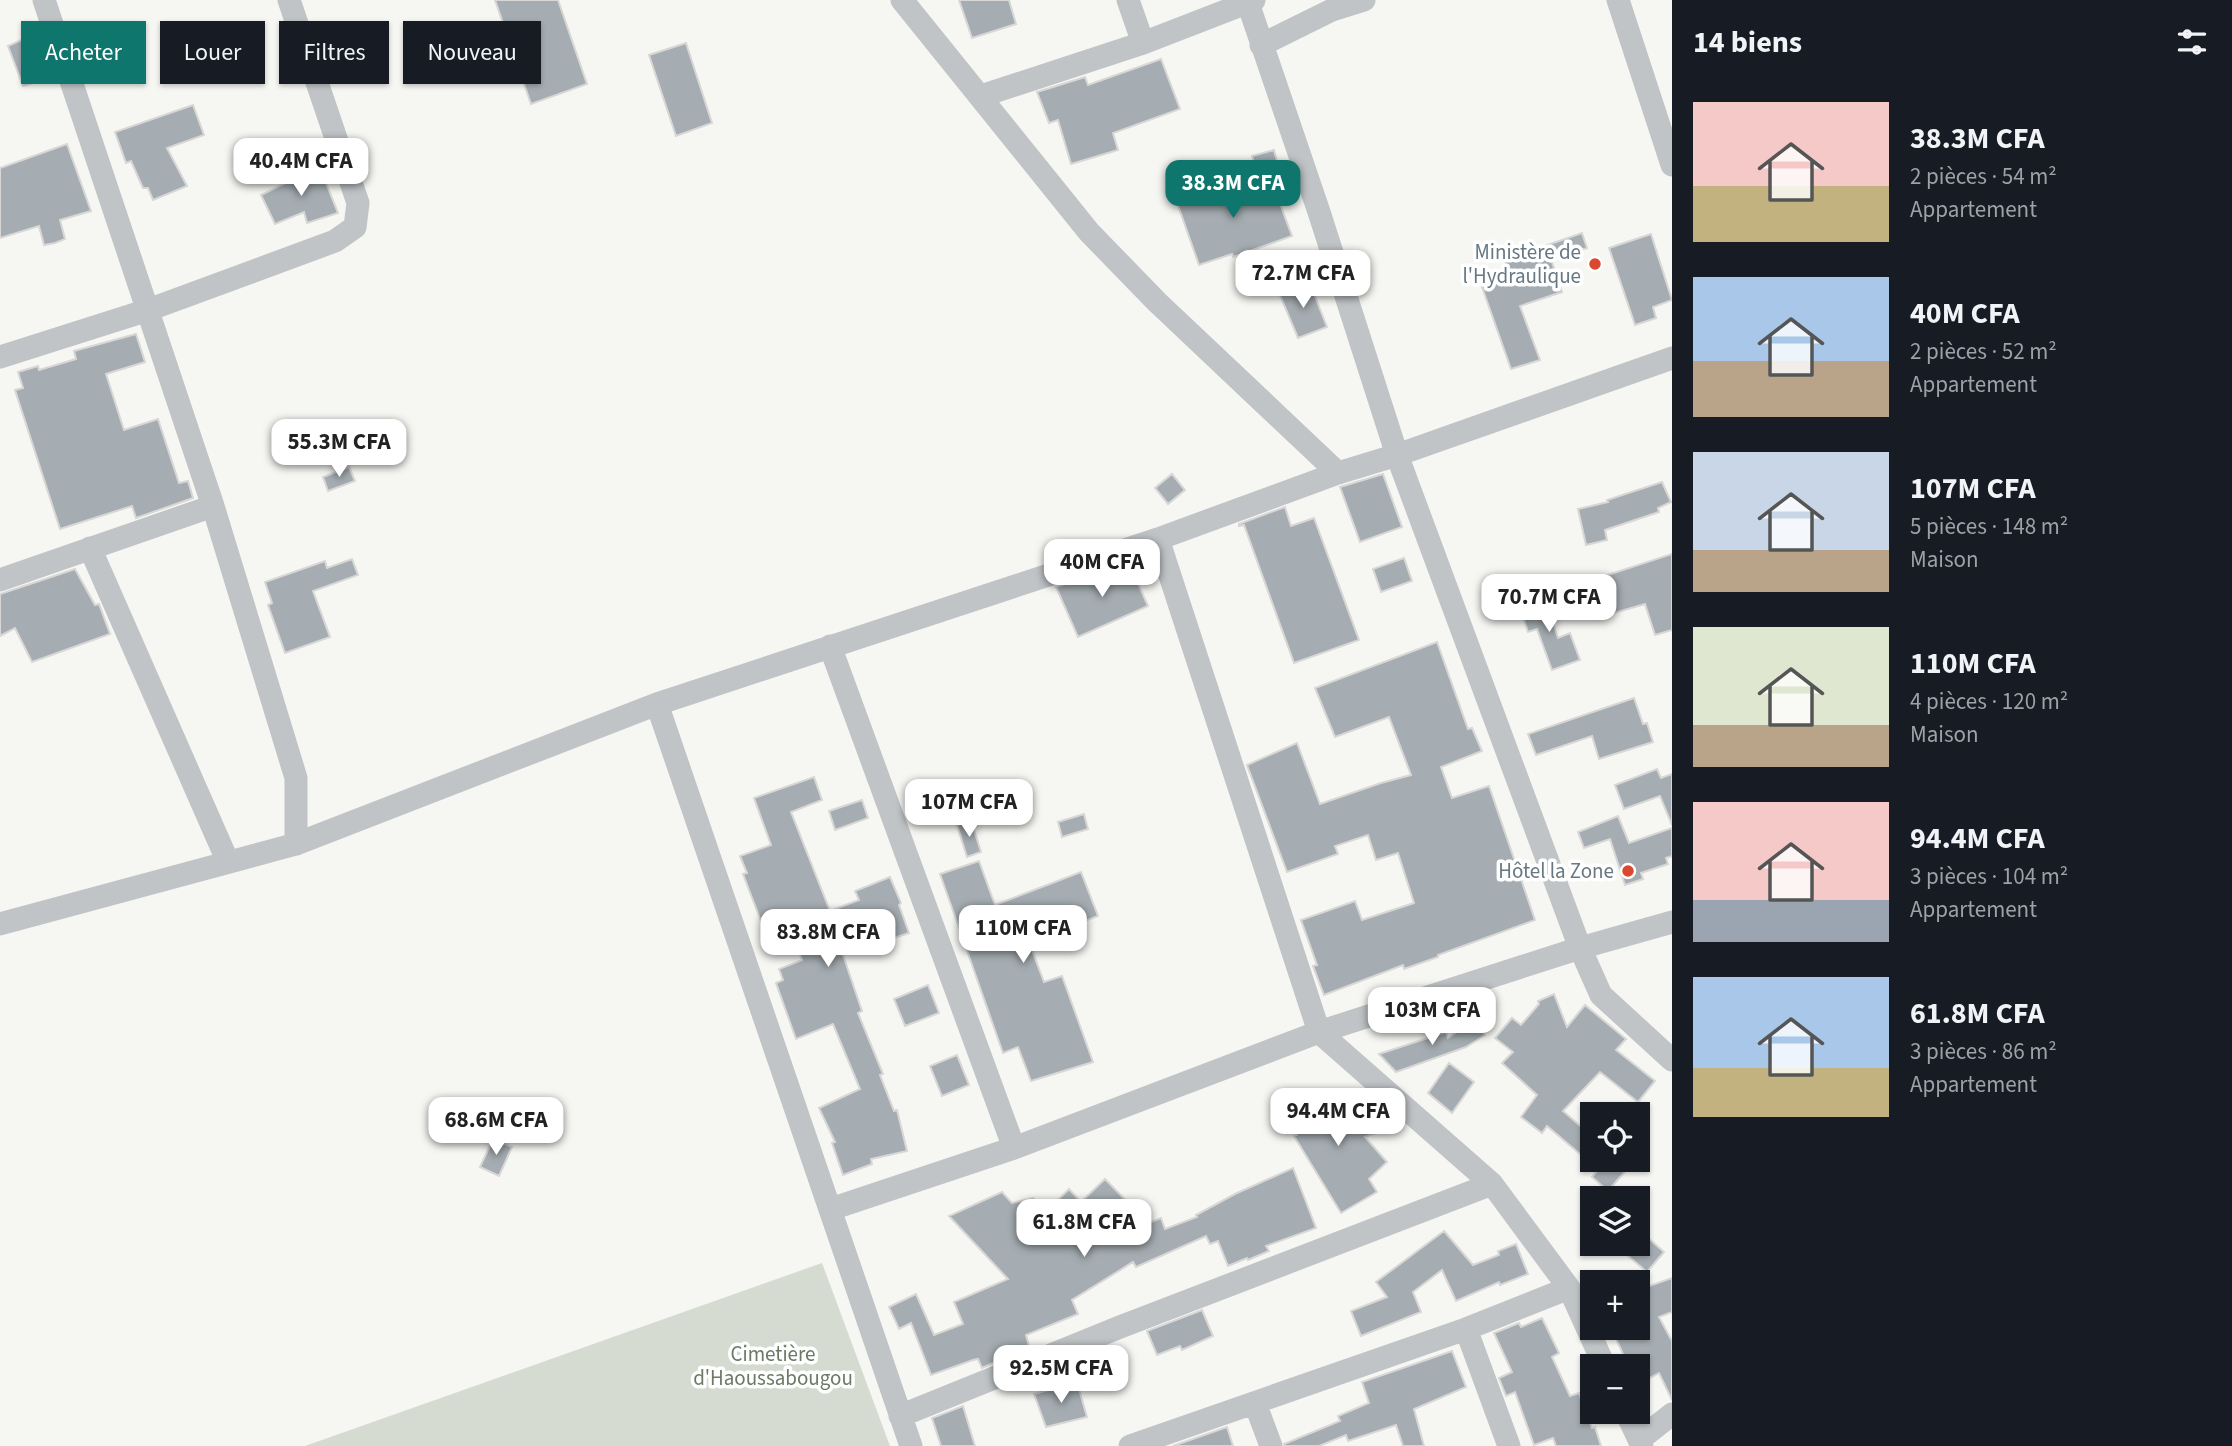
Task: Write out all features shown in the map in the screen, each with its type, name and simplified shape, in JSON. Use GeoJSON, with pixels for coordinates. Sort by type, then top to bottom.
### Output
{"type":"FeatureCollection","features":[{"type":"Feature","properties":{"kind":"street"},"geometry":{"type":"LineString","coordinates":[[44,0],[213,506],[296,778],[296,844]]}},
{"type":"Feature","properties":{"kind":"street"},"geometry":{"type":"LineString","coordinates":[[0,357],[148,310],[335,241],[355,227],[358,203],[289,0]]}},
{"type":"Feature","properties":{"kind":"street"},"geometry":{"type":"LineString","coordinates":[[902,0],[1089,232],[1157,302],[1338,473]]}},
{"type":"Feature","properties":{"kind":"street"},"geometry":{"type":"LineString","coordinates":[[1128,0],[1143,43]]}},
{"type":"Feature","properties":{"kind":"street"},"geometry":{"type":"LineString","coordinates":[[1261,45],[1330,5],[1364,0]]}},
{"type":"Feature","properties":{"kind":"street"},"geometry":{"type":"LineString","coordinates":[[1618,0],[1672,165]]}},
{"type":"Feature","properties":{"kind":"street"},"geometry":{"type":"LineString","coordinates":[[981,96],[1143,43],[1251,1],[1261,45],[1319,212],[1397,455],[1580,948],[1601,995],[1672,1060]]}},
{"type":"Feature","properties":{"kind":"street"},"geometry":{"type":"LineString","coordinates":[[0,924],[296,844],[657,704],[1158,539],[1338,473],[1397,455],[1672,358]]}},
{"type":"Feature","properties":{"kind":"street"},"geometry":{"type":"LineString","coordinates":[[0,580],[213,506]]}},
{"type":"Feature","properties":{"kind":"street"},"geometry":{"type":"LineString","coordinates":[[1158,539],[1319,1032],[1492,1184],[1569,1288],[1599,1354]]}},
{"type":"Feature","properties":{"kind":"street"},"geometry":{"type":"LineString","coordinates":[[90,548],[228,862]]}},
{"type":"Feature","properties":{"kind":"street"},"geometry":{"type":"LineString","coordinates":[[830,646],[1014,1148]]}},
{"type":"Feature","properties":{"kind":"street"},"geometry":{"type":"LineString","coordinates":[[657,704],[911,1446]]}},
{"type":"Feature","properties":{"kind":"street"},"geometry":{"type":"LineString","coordinates":[[831,1209],[1014,1148],[1319,1032],[1580,948],[1672,922]]}},
{"type":"Feature","properties":{"kind":"street"},"geometry":{"type":"LineString","coordinates":[[900,1416],[1133,1322],[1492,1184]]}},
{"type":"Feature","properties":{"kind":"street"},"geometry":{"type":"LineString","coordinates":[[1130,1446],[1466,1329],[1569,1288]]}},
{"type":"Feature","properties":{"kind":"street"},"geometry":{"type":"LineString","coordinates":[[1466,1329],[1509,1446]]}},
{"type":"Feature","properties":{"kind":"street"},"geometry":{"type":"LineString","coordinates":[[1255,1403],[1270,1446]]}},
{"type":"Feature","properties":{"kind":"street"},"geometry":{"type":"LineString","coordinates":[[1631,1424],[1640,1443],[1672,1414]]}},
{"type":"Feature","properties":{"kind":"green space","name":"Cimetière d'Haoussabougou"},"geometry":{"type":"Polygon","coordinates":[[[822,1263],[890,1446],[305,1446],[822,1263]]]}},
{"type":"Feature","properties":{"kind":"building"},"geometry":{"type":"Polygon","coordinates":[[[495,0],[558,0],[587,84],[531,104],[524,84],[541,84],[541,21],[502,21],[495,0]]]}},
{"type":"Feature","properties":{"kind":"building"},"geometry":{"type":"Polygon","coordinates":[[[959,0],[1009,0],[1016,24],[972,38],[959,0]]]}},
{"type":"Feature","properties":{"kind":"building"},"geometry":{"type":"Polygon","coordinates":[[[21,40],[21,81],[8,46],[21,40]]]}},
{"type":"Feature","properties":{"kind":"building"},"geometry":{"type":"Polygon","coordinates":[[[686,43],[712,123],[676,136],[649,55],[686,43]]]}},
{"type":"Feature","properties":{"kind":"building"},"geometry":{"type":"Polygon","coordinates":[[[1161,59],[1180,109],[1113,133],[1118,150],[1071,164],[1058,120],[1049,123],[1037,92],[1085,77],[1088,85],[1161,59]]]}},
{"type":"Feature","properties":{"kind":"building"},"geometry":{"type":"Polygon","coordinates":[[[193,105],[204,135],[167,148],[187,186],[153,200],[148,188],[143,188],[131,161],[126,163],[115,132],[193,105]]]}},
{"type":"Feature","properties":{"kind":"building"},"geometry":{"type":"Polygon","coordinates":[[[67,144],[91,211],[60,220],[65,239],[55,243],[44,245],[39,226],[0,238],[0,168],[67,144]]]}},
{"type":"Feature","properties":{"kind":"building"},"geometry":{"type":"Polygon","coordinates":[[[1274,150],[1280,172],[1258,178],[1252,156],[1274,150]]]}},
{"type":"Feature","properties":{"kind":"building"},"geometry":{"type":"Polygon","coordinates":[[[318,163],[338,213],[307,223],[304,212],[275,224],[261,195],[318,163]]]}},
{"type":"Feature","properties":{"kind":"building"},"geometry":{"type":"Polygon","coordinates":[[[1270,177],[1292,236],[1233,257],[1232,254],[1199,265],[1174,194],[1199,185],[1205,200],[1270,177]]]}},
{"type":"Feature","properties":{"kind":"building"},"geometry":{"type":"Polygon","coordinates":[[[1582,233],[1587,248],[1551,259],[1562,292],[1520,306],[1540,360],[1511,369],[1482,287],[1511,278],[1504,260],[1582,233]]]}},
{"type":"Feature","properties":{"kind":"building"},"geometry":{"type":"Polygon","coordinates":[[[1651,234],[1672,300],[1653,307],[1656,318],[1635,325],[1609,248],[1651,234]]]}},
{"type":"Feature","properties":{"kind":"building"},"geometry":{"type":"Polygon","coordinates":[[[1309,281],[1327,327],[1298,338],[1279,293],[1309,281]]]}},
{"type":"Feature","properties":{"kind":"building"},"geometry":{"type":"Polygon","coordinates":[[[136,334],[145,362],[106,374],[124,430],[158,419],[179,483],[188,481],[193,498],[136,518],[132,506],[60,529],[15,390],[23,388],[18,372],[38,366],[39,370],[76,359],[74,351],[136,334]]]}},
{"type":"Feature","properties":{"kind":"building"},"geometry":{"type":"Polygon","coordinates":[[[349,467],[355,481],[328,491],[323,477],[349,467]]]}},
{"type":"Feature","properties":{"kind":"building"},"geometry":{"type":"Polygon","coordinates":[[[1172,474],[1185,490],[1168,504],[1155,488],[1172,474]]]}},
{"type":"Feature","properties":{"kind":"building"},"geometry":{"type":"Polygon","coordinates":[[[1383,474],[1402,527],[1360,542],[1340,487],[1383,474]]]}},
{"type":"Feature","properties":{"kind":"building"},"geometry":{"type":"Polygon","coordinates":[[[1662,482],[1671,502],[1658,508],[1659,512],[1605,530],[1607,540],[1586,545],[1578,509],[1608,502],[1607,500],[1662,482]]]}},
{"type":"Feature","properties":{"kind":"building"},"geometry":{"type":"Polygon","coordinates":[[[1285,507],[1291,526],[1314,518],[1359,640],[1294,663],[1244,525],[1239,526],[1285,507]]]}},
{"type":"Feature","properties":{"kind":"building"},"geometry":{"type":"Polygon","coordinates":[[[1672,554],[1672,630],[1655,635],[1645,604],[1597,618],[1586,582],[1672,554]]]}},
{"type":"Feature","properties":{"kind":"building"},"geometry":{"type":"Polygon","coordinates":[[[1404,558],[1412,581],[1381,592],[1373,569],[1404,558]]]}},
{"type":"Feature","properties":{"kind":"building"},"geometry":{"type":"Polygon","coordinates":[[[352,559],[358,575],[313,591],[330,637],[285,653],[268,605],[272,603],[265,582],[325,561],[327,568],[352,559]]]}},
{"type":"Feature","properties":{"kind":"building"},"geometry":{"type":"Polygon","coordinates":[[[1129,563],[1148,606],[1078,637],[1056,587],[1129,563]]]}},
{"type":"Feature","properties":{"kind":"building"},"geometry":{"type":"Polygon","coordinates":[[[75,569],[95,605],[99,604],[110,634],[32,662],[15,628],[0,636],[0,594],[75,569]]]}},
{"type":"Feature","properties":{"kind":"building"},"geometry":{"type":"Polygon","coordinates":[[[1545,597],[1558,638],[1570,633],[1580,660],[1552,670],[1537,629],[1528,632],[1519,604],[1545,597]]]}},
{"type":"Feature","properties":{"kind":"building"},"geometry":{"type":"Polygon","coordinates":[[[1437,642],[1468,729],[1472,728],[1482,751],[1441,767],[1452,798],[1489,786],[1535,920],[1438,957],[1404,969],[1403,965],[1324,995],[1313,966],[1317,965],[1301,920],[1355,901],[1362,920],[1414,903],[1398,853],[1376,860],[1368,835],[1335,846],[1338,854],[1287,872],[1247,765],[1297,743],[1320,804],[1411,775],[1389,717],[1335,737],[1315,688],[1437,642]]]}},
{"type":"Feature","properties":{"kind":"building"},"geometry":{"type":"Polygon","coordinates":[[[1634,698],[1653,742],[1599,759],[1592,736],[1536,755],[1528,734],[1634,698]]]}},
{"type":"Feature","properties":{"kind":"building"},"geometry":{"type":"Polygon","coordinates":[[[1657,769],[1661,778],[1672,774],[1672,825],[1660,796],[1624,809],[1615,785],[1657,769]]]}},
{"type":"Feature","properties":{"kind":"building"},"geometry":{"type":"Polygon","coordinates":[[[814,777],[822,800],[791,812],[830,911],[859,900],[855,891],[890,877],[909,933],[843,955],[862,1011],[858,1013],[883,1074],[880,1075],[894,1111],[897,1110],[907,1151],[871,1159],[872,1164],[843,1175],[832,1143],[835,1142],[819,1108],[860,1089],[833,1024],[796,1039],[776,983],[783,980],[779,969],[802,960],[785,915],[762,924],[743,874],[747,873],[740,856],[771,845],[754,798],[814,777]]]}},
{"type":"Feature","properties":{"kind":"building"},"geometry":{"type":"Polygon","coordinates":[[[862,800],[868,818],[835,830],[829,811],[862,800]]]}},
{"type":"Feature","properties":{"kind":"building"},"geometry":{"type":"Polygon","coordinates":[[[1084,814],[1088,829],[1062,837],[1058,822],[1084,814]]]}},
{"type":"Feature","properties":{"kind":"building"},"geometry":{"type":"Polygon","coordinates":[[[1618,816],[1629,843],[1672,828],[1672,856],[1666,858],[1668,864],[1641,873],[1643,879],[1625,885],[1610,839],[1584,848],[1578,832],[1618,816]]]}},
{"type":"Feature","properties":{"kind":"building"},"geometry":{"type":"Polygon","coordinates":[[[971,820],[981,852],[967,857],[957,825],[971,820]]]}},
{"type":"Feature","properties":{"kind":"building"},"geometry":{"type":"Polygon","coordinates":[[[979,861],[995,905],[1081,872],[1098,916],[1029,942],[1044,982],[1062,976],[1093,1062],[1031,1081],[1018,1047],[1003,1053],[940,874],[979,861]]]}},
{"type":"Feature","properties":{"kind":"building"},"geometry":{"type":"Polygon","coordinates":[[[928,985],[939,1013],[905,1026],[894,999],[928,985]]]}},
{"type":"Feature","properties":{"kind":"building"},"geometry":{"type":"Polygon","coordinates":[[[1554,994],[1567,1027],[1585,1005],[1626,1039],[1616,1050],[1655,1081],[1638,1102],[1600,1072],[1563,1111],[1580,1126],[1580,1154],[1547,1126],[1542,1133],[1521,1117],[1537,1095],[1502,1063],[1513,1052],[1495,1038],[1512,1018],[1521,1025],[1539,1004],[1538,1001],[1554,994]]]}},
{"type":"Feature","properties":{"kind":"building"},"geometry":{"type":"Polygon","coordinates":[[[1475,1019],[1485,1035],[1466,1047],[1396,1072],[1379,1054],[1446,1032],[1448,1038],[1475,1019]]]}},
{"type":"Feature","properties":{"kind":"building"},"geometry":{"type":"Polygon","coordinates":[[[957,1055],[969,1085],[942,1096],[930,1066],[957,1055]]]}},
{"type":"Feature","properties":{"kind":"building"},"geometry":{"type":"Polygon","coordinates":[[[1449,1063],[1474,1082],[1452,1113],[1428,1093],[1449,1063]]]}},
{"type":"Feature","properties":{"kind":"building"},"geometry":{"type":"Polygon","coordinates":[[[1329,1091],[1340,1118],[1370,1107],[1382,1131],[1365,1137],[1387,1162],[1369,1179],[1377,1192],[1341,1213],[1294,1136],[1297,1135],[1286,1108],[1329,1091]]]}},
{"type":"Feature","properties":{"kind":"building"},"geometry":{"type":"Polygon","coordinates":[[[493,1139],[512,1147],[499,1176],[480,1167],[493,1139]]]}},
{"type":"Feature","properties":{"kind":"building"},"geometry":{"type":"Polygon","coordinates":[[[1293,1168],[1316,1228],[1266,1246],[1269,1251],[1228,1266],[1218,1241],[1210,1244],[1206,1236],[1136,1267],[1133,1262],[1072,1300],[1078,1314],[1026,1335],[1029,1346],[982,1368],[978,1359],[931,1375],[911,1323],[899,1329],[889,1307],[916,1294],[934,1335],[963,1324],[954,1302],[1008,1279],[949,1216],[1002,1192],[1012,1203],[1033,1198],[1046,1212],[1069,1189],[1081,1202],[1105,1179],[1148,1223],[1161,1218],[1165,1229],[1197,1217],[1196,1215],[1235,1194],[1293,1168]]]}},
{"type":"Feature","properties":{"kind":"building"},"geometry":{"type":"Polygon","coordinates":[[[1596,1172],[1625,1172],[1612,1186],[1602,1186],[1592,1177],[1596,1172]]]}},
{"type":"Feature","properties":{"kind":"building"},"geometry":{"type":"Polygon","coordinates":[[[1444,1231],[1473,1265],[1499,1255],[1498,1251],[1516,1244],[1528,1274],[1500,1285],[1499,1282],[1456,1301],[1442,1270],[1413,1292],[1421,1312],[1361,1336],[1351,1311],[1387,1297],[1376,1282],[1444,1231]]]}},
{"type":"Feature","properties":{"kind":"building"},"geometry":{"type":"Polygon","coordinates":[[[1650,1240],[1664,1252],[1649,1270],[1645,1270],[1628,1256],[1650,1256],[1650,1240]]]}},
{"type":"Feature","properties":{"kind":"building"},"geometry":{"type":"Polygon","coordinates":[[[1672,1278],[1672,1312],[1659,1317],[1672,1341],[1672,1400],[1659,1373],[1650,1378],[1650,1354],[1623,1354],[1617,1340],[1650,1340],[1650,1286],[1672,1278]]]}},
{"type":"Feature","properties":{"kind":"building"},"geometry":{"type":"Polygon","coordinates":[[[1202,1310],[1213,1336],[1182,1350],[1180,1346],[1157,1355],[1147,1331],[1202,1310]]]}},
{"type":"Feature","properties":{"kind":"building"},"geometry":{"type":"Polygon","coordinates":[[[1542,1318],[1559,1353],[1552,1357],[1570,1396],[1579,1393],[1580,1396],[1580,1424],[1595,1427],[1601,1446],[1556,1446],[1553,1438],[1534,1445],[1515,1392],[1506,1396],[1499,1378],[1512,1372],[1494,1333],[1519,1323],[1521,1327],[1542,1318]]]}},
{"type":"Feature","properties":{"kind":"building"},"geometry":{"type":"Polygon","coordinates":[[[1452,1351],[1466,1387],[1414,1409],[1424,1446],[1403,1446],[1396,1425],[1348,1441],[1346,1435],[1319,1446],[1285,1446],[1284,1444],[1340,1421],[1338,1416],[1369,1403],[1362,1382],[1452,1351]]]}},
{"type":"Feature","properties":{"kind":"building"},"geometry":{"type":"Polygon","coordinates":[[[1077,1382],[1087,1417],[1046,1427],[1034,1394],[1077,1382]]]}},
{"type":"Feature","properties":{"kind":"building"},"geometry":{"type":"Polygon","coordinates":[[[963,1406],[975,1446],[941,1446],[932,1418],[963,1406]]]}},
{"type":"Feature","properties":{"kind":"building"},"geometry":{"type":"Polygon","coordinates":[[[1227,1427],[1233,1446],[1173,1446],[1227,1427]]]}},
{"type":"Feature","properties":{"kind":"place","name":"Ministère de l'Hydraulique"},"geometry":{"type":"Point","coordinates":[1595,264]}},
{"type":"Feature","properties":{"kind":"place","name":"Hôtel la Zone"},"geometry":{"type":"Point","coordinates":[1628,871]}}]}
